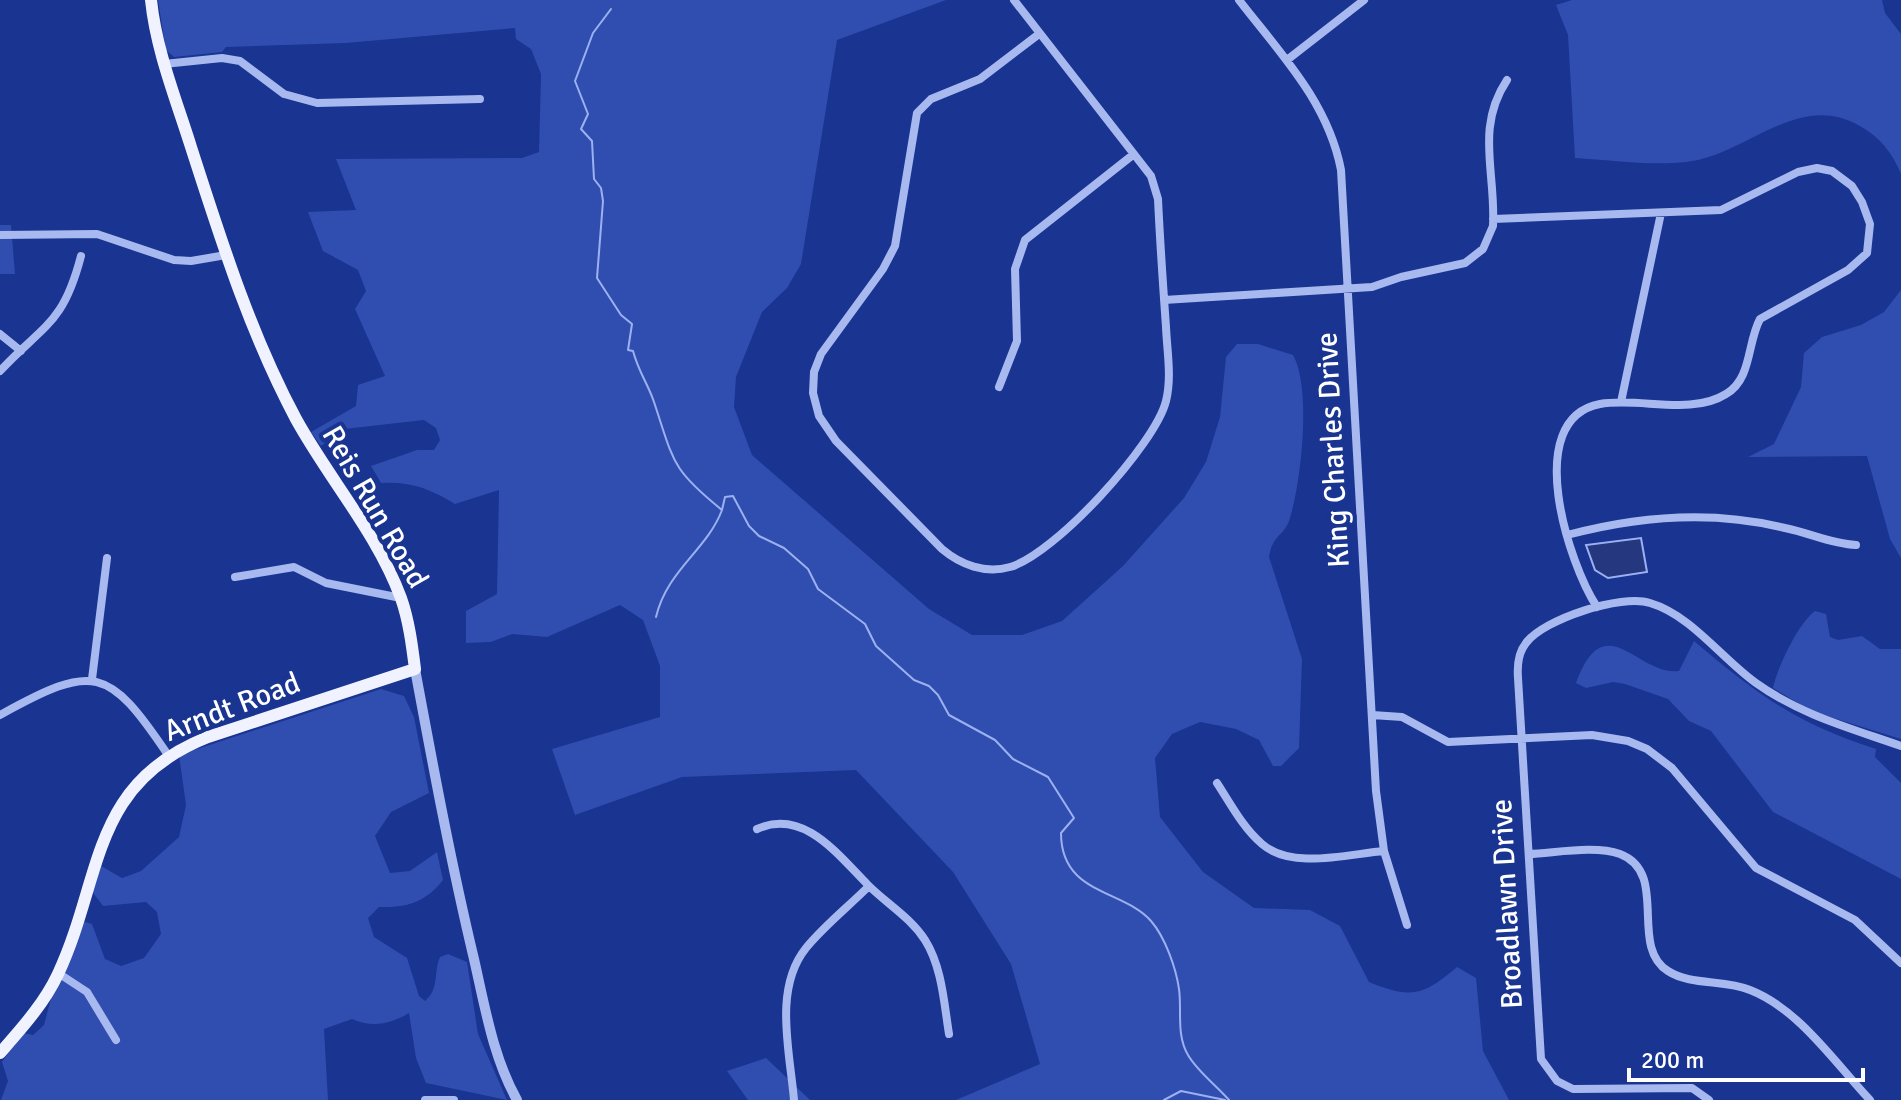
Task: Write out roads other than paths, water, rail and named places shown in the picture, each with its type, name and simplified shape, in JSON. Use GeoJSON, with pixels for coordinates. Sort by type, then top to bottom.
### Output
{"type":"FeatureCollection","features":[{"type":"Feature","properties":{"kind":"main road","name":"Reis Run Road"},"geometry":{"type":"LineString","coordinates":[[151,0],[164,64],[226,255],[269,366],[288,404],[362,523],[401,598],[415,669]]}},
{"type":"Feature","properties":{"kind":"main road","name":"Arndt Road"},"geometry":{"type":"LineString","coordinates":[[0,1053],[32,1016],[58,973],[106,832],[137,786],[168,755],[208,737],[415,669]]}},
{"type":"Feature","properties":{"kind":"street"},"geometry":{"type":"LineString","coordinates":[[1014,0],[1151,176],[1158,199],[1168,392],[1156,424],[1116,479],[1037,554],[1011,567],[974,567],[951,556],[836,441],[819,416],[813,382],[817,362],[895,246],[917,113],[931,99],[980,79],[1039,34]]}},
{"type":"Feature","properties":{"kind":"street","name":"King Charles Drive"},"geometry":{"type":"LineString","coordinates":[[1239,0],[1316,102],[1337,151],[1342,182],[1372,715],[1384,851],[1407,925]]}},
{"type":"Feature","properties":{"kind":"street"},"geometry":{"type":"LineString","coordinates":[[1287,60],[1364,0]]}},
{"type":"Feature","properties":{"kind":"street"},"geometry":{"type":"LineString","coordinates":[[164,64],[222,58],[240,61],[284,94],[317,103],[480,99]]}},
{"type":"Feature","properties":{"kind":"street"},"geometry":{"type":"LineString","coordinates":[[1164,300],[1348,290],[1465,263],[1483,249],[1493,219],[1488,129],[1494,99],[1507,80]]}},
{"type":"Feature","properties":{"kind":"street"},"geometry":{"type":"LineString","coordinates":[[999,387],[1017,341],[1015,269],[1025,240],[1134,154]]}},
{"type":"Feature","properties":{"kind":"street"},"geometry":{"type":"LineString","coordinates":[[1493,219],[1729,208],[1798,172],[1826,169],[1845,180],[1862,202],[1870,224],[1870,245],[1855,266],[1760,319],[1743,375],[1729,392],[1702,402],[1621,402],[1585,409],[1564,433],[1556,482],[1578,574],[1597,607]]}},
{"type":"Feature","properties":{"kind":"street"},"geometry":{"type":"LineString","coordinates":[[1621,402],[1661,213]]}},
{"type":"Feature","properties":{"kind":"street"},"geometry":{"type":"LineString","coordinates":[[0,235],[97,234],[174,260],[191,261],[226,255]]}},
{"type":"Feature","properties":{"kind":"street"},"geometry":{"type":"LineString","coordinates":[[0,371],[53,322],[66,304],[81,256]]}},
{"type":"Feature","properties":{"kind":"street"},"geometry":{"type":"LineString","coordinates":[[0,334],[21,351]]}},
{"type":"Feature","properties":{"kind":"street"},"geometry":{"type":"LineString","coordinates":[[1567,535],[1647,518],[1706,516],[1784,527],[1837,544],[1856,545]]}},
{"type":"Feature","properties":{"kind":"street"},"geometry":{"type":"LineString","coordinates":[[92,679],[107,558]]}},
{"type":"Feature","properties":{"kind":"street"},"geometry":{"type":"LineString","coordinates":[[235,577],[294,567],[326,583],[401,598]]}},
{"type":"Feature","properties":{"kind":"street","name":"Broadlawn Drive"},"geometry":{"type":"LineString","coordinates":[[1709,1100],[1692,1088],[1573,1089],[1557,1081],[1546,1070],[1538,1046],[1517,667],[1524,646],[1540,631],[1597,607],[1630,600],[1654,604],[1678,617],[1745,675],[1795,707],[1835,725],[1901,746]]}},
{"type":"Feature","properties":{"kind":"street","name":"Reis Run Road"},"geometry":{"type":"LineString","coordinates":[[415,669],[452,869],[487,1018],[496,1054],[517,1100]]}},
{"type":"Feature","properties":{"kind":"street"},"geometry":{"type":"LineString","coordinates":[[0,715],[50,688],[92,679],[127,698],[168,755]]}},
{"type":"Feature","properties":{"kind":"street"},"geometry":{"type":"LineString","coordinates":[[1372,715],[1402,717],[1448,742],[1600,736],[1647,749],[1672,768],[1756,868],[1855,920],[1901,963]]}},
{"type":"Feature","properties":{"kind":"street"},"geometry":{"type":"LineString","coordinates":[[1217,783],[1256,839],[1279,855],[1295,857],[1384,851]]}},
{"type":"Feature","properties":{"kind":"street"},"geometry":{"type":"LineString","coordinates":[[757,829],[775,821],[794,824],[837,851],[869,886],[905,916],[925,941],[937,968],[949,1034]]}},
{"type":"Feature","properties":{"kind":"street"},"geometry":{"type":"LineString","coordinates":[[1529,854],[1611,852],[1628,858],[1644,882],[1650,941],[1658,962],[1665,970],[1684,978],[1741,987],[1773,1002],[1795,1019],[1870,1100]]}},
{"type":"Feature","properties":{"kind":"street"},"geometry":{"type":"LineString","coordinates":[[794,1100],[786,1008],[789,978],[805,949],[869,886]]}},
{"type":"Feature","properties":{"kind":"street"},"geometry":{"type":"LineString","coordinates":[[58,973],[87,992],[116,1040]]}},
{"type":"Feature","properties":{"kind":"street"},"geometry":{"type":"LineString","coordinates":[[425,1100],[454,1100]]}},
{"type":"Feature","properties":{"kind":"waterway"},"geometry":{"type":"LineString","coordinates":[[611,9],[593,33],[575,81],[588,114],[581,129],[592,141],[594,179],[601,188],[603,201],[597,278],[621,315],[632,324],[628,350],[633,351],[676,463],[683,474],[722,510],[725,497],[733,496],[749,526],[759,536],[784,548],[808,569],[818,589],[865,624],[876,646],[914,680],[929,686],[949,715],[995,740],[1013,759],[1048,777],[1074,818],[1061,833],[1064,853],[1071,868],[1082,880],[1139,911],[1161,935],[1178,981],[1184,1047],[1197,1067],[1229,1100]]}},
{"type":"Feature","properties":{"kind":"waterway"},"geometry":{"type":"LineString","coordinates":[[656,617],[669,586],[707,537],[722,510]]}},
{"type":"Feature","properties":{"kind":"waterway"},"geometry":{"type":"LineString","coordinates":[[1164,1100],[1181,1091],[1225,1100]]}}]}
